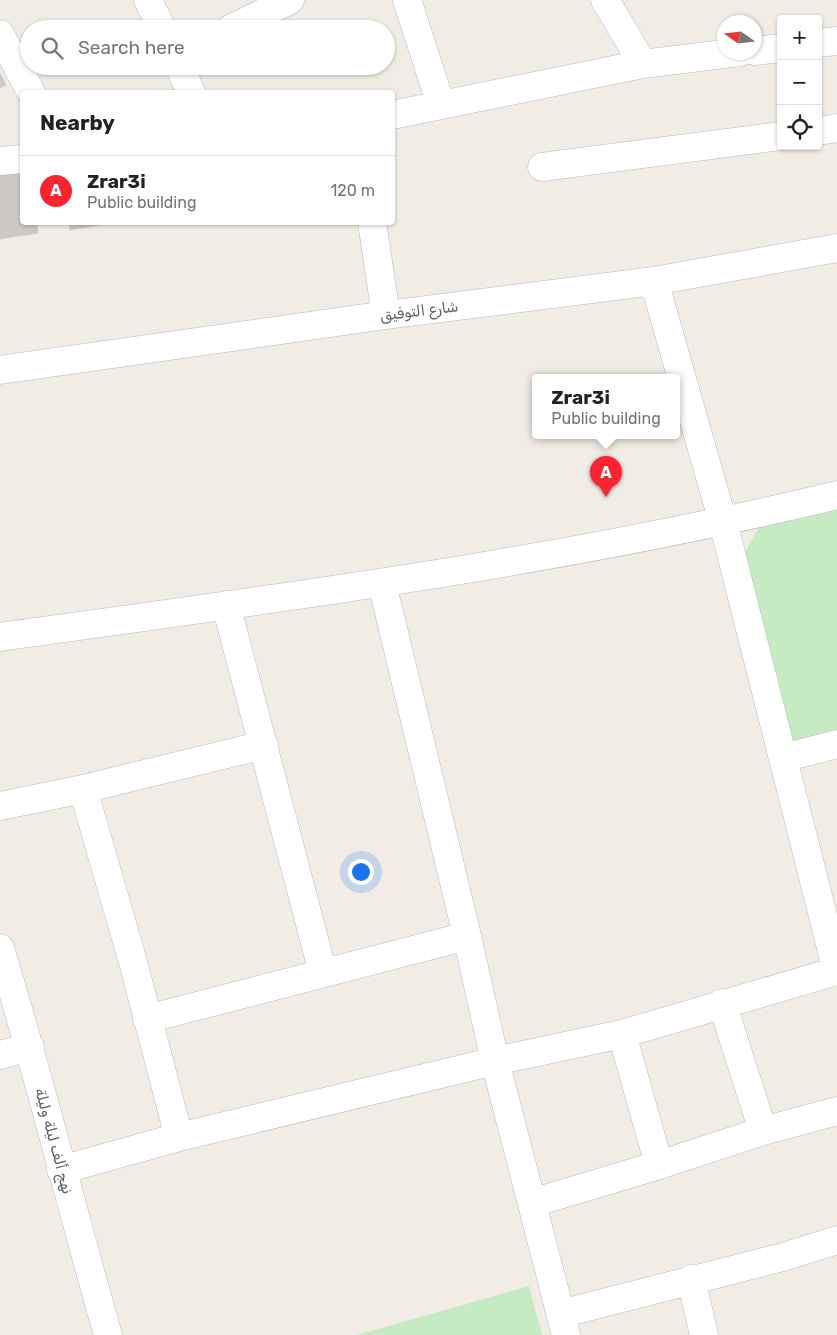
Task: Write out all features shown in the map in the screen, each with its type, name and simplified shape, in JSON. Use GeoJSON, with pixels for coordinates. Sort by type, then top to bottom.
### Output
{"type":"FeatureCollection","features":[{"type":"Feature","properties":{"kind":"street"},"geometry":{"type":"LineString","coordinates":[[148,0],[158,20]]}},
{"type":"Feature","properties":{"kind":"street"},"geometry":{"type":"LineString","coordinates":[[249,20],[290,0]]}},
{"type":"Feature","properties":{"kind":"street"},"geometry":{"type":"LineString","coordinates":[[407,0],[441,105]]}},
{"type":"Feature","properties":{"kind":"street"},"geometry":{"type":"LineString","coordinates":[[604,0],[643,64]]}},
{"type":"Feature","properties":{"kind":"street"},"geometry":{"type":"LineString","coordinates":[[0,34],[20,71]]}},
{"type":"Feature","properties":{"kind":"street"},"geometry":{"type":"LineString","coordinates":[[822,43],[837,41]]}},
{"type":"Feature","properties":{"kind":"street"},"geometry":{"type":"LineString","coordinates":[[762,50],[777,48]]}},
{"type":"Feature","properties":{"kind":"street"},"geometry":{"type":"LineString","coordinates":[[395,114],[643,64],[717,55]]}},
{"type":"Feature","properties":{"kind":"street"},"geometry":{"type":"LineString","coordinates":[[22,75],[30,90]]}},
{"type":"Feature","properties":{"kind":"street"},"geometry":{"type":"LineString","coordinates":[[183,75],[190,90]]}},
{"type":"Feature","properties":{"kind":"street"},"geometry":{"type":"LineString","coordinates":[[822,130],[837,128]]}},
{"type":"Feature","properties":{"kind":"street"},"geometry":{"type":"LineString","coordinates":[[542,167],[777,137]]}},
{"type":"Feature","properties":{"kind":"street"},"geometry":{"type":"LineString","coordinates":[[0,161],[20,159]]}},
{"type":"Feature","properties":{"kind":"street"},"geometry":{"type":"LineString","coordinates":[[372,225],[386,315]]}},
{"type":"Feature","properties":{"kind":"street","name":"شارع التوفيق"},"geometry":{"type":"LineString","coordinates":[[0,370],[386,315],[654,281],[837,248]]}},
{"type":"Feature","properties":{"kind":"street"},"geometry":{"type":"LineString","coordinates":[[61,1170],[179,1137],[495,1061],[622,1034],[837,971],[723,522],[654,281]]}},
{"type":"Feature","properties":{"kind":"street"},"geometry":{"type":"LineString","coordinates":[[0,637],[382,583],[723,522],[837,495]]}},
{"type":"Feature","properties":{"kind":"street"},"geometry":{"type":"LineString","coordinates":[[382,583],[468,936],[495,1061],[563,1324],[691,1279],[783,1256],[837,1240]]}},
{"type":"Feature","properties":{"kind":"street"},"geometry":{"type":"LineString","coordinates":[[226,606],[323,974]]}},
{"type":"Feature","properties":{"kind":"street"},"geometry":{"type":"LineString","coordinates":[[783,758],[837,744]]}},
{"type":"Feature","properties":{"kind":"street"},"geometry":{"type":"LineString","coordinates":[[0,806],[83,789],[264,745]]}},
{"type":"Feature","properties":{"kind":"street"},"geometry":{"type":"LineString","coordinates":[[83,789],[133,962],[146,1020],[179,1137]]}},
{"type":"Feature","properties":{"kind":"street"},"geometry":{"type":"LineString","coordinates":[[146,1020],[468,936]]}},
{"type":"Feature","properties":{"kind":"street","name":"نهج ألف ليلة وليلة"},"geometry":{"type":"LineString","coordinates":[[0,948],[30,1047],[61,1170],[108,1335]]}},
{"type":"Feature","properties":{"kind":"street"},"geometry":{"type":"LineString","coordinates":[[722,1004],[763,1131]]}},
{"type":"Feature","properties":{"kind":"street"},"geometry":{"type":"LineString","coordinates":[[622,1034],[659,1165]]}},
{"type":"Feature","properties":{"kind":"street"},"geometry":{"type":"LineString","coordinates":[[0,1055],[30,1047]]}},
{"type":"Feature","properties":{"kind":"street"},"geometry":{"type":"LineString","coordinates":[[532,1203],[659,1165],[763,1131],[837,1111]]}},
{"type":"Feature","properties":{"kind":"street"},"geometry":{"type":"LineString","coordinates":[[691,1279],[704,1335]]}},
{"type":"Feature","properties":{"kind":"green space"},"geometry":{"type":"Polygon","coordinates":[[[837,508],[837,734],[791,746],[745,552],[762,522],[837,508]]]}},
{"type":"Feature","properties":{"kind":"green space"},"geometry":{"type":"Polygon","coordinates":[[[529,1286],[542,1335],[357,1335],[529,1286]]]}},
{"type":"Feature","properties":{"kind":"building"},"geometry":{"type":"Polygon","coordinates":[[[0,73],[6,85],[0,88],[0,73]]]}},
{"type":"Feature","properties":{"kind":"building"},"geometry":{"type":"Polygon","coordinates":[[[20,169],[20,225],[37,225],[38,233],[0,239],[0,172],[20,169]]]}},
{"type":"Feature","properties":{"kind":"building"},"geometry":{"type":"Polygon","coordinates":[[[69,225],[101,225],[70,230],[69,225]]]}},
{"type":"Feature","properties":{"kind":"place","name":"Zrar3i"},"geometry":{"type":"Point","coordinates":[606,497]}}]}
